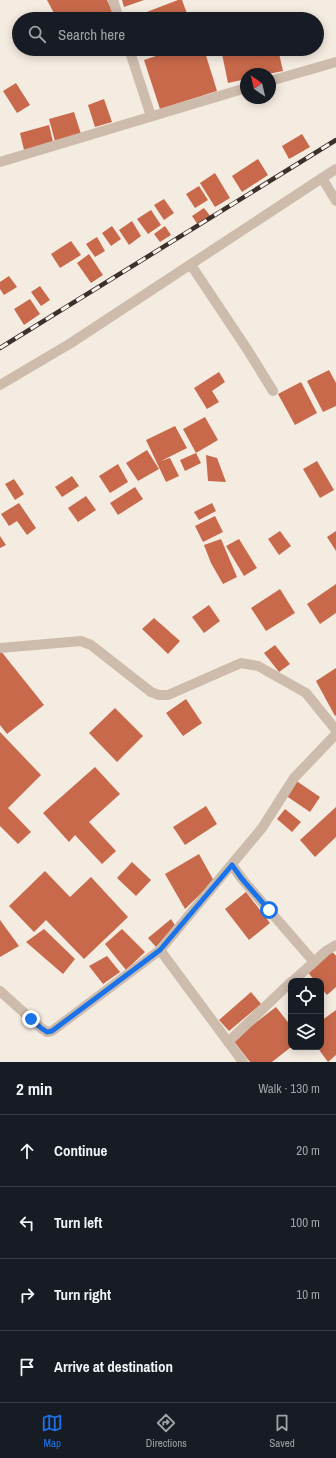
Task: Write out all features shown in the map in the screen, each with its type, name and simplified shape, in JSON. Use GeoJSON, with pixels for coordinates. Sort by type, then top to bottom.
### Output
{"type":"FeatureCollection","features":[{"type":"Feature","properties":{"kind":"street"},"geometry":{"type":"LineString","coordinates":[[113,0],[117,12]]}},
{"type":"Feature","properties":{"kind":"street"},"geometry":{"type":"LineString","coordinates":[[131,56],[151,116]]}},
{"type":"Feature","properties":{"kind":"street"},"geometry":{"type":"LineString","coordinates":[[276,79],[336,62]]}},
{"type":"Feature","properties":{"kind":"street"},"geometry":{"type":"LineString","coordinates":[[0,162],[240,90]]}},
{"type":"Feature","properties":{"kind":"street"},"geometry":{"type":"LineString","coordinates":[[0,385],[71,342],[336,169]]}},
{"type":"Feature","properties":{"kind":"street"},"geometry":{"type":"LineString","coordinates":[[322,178],[336,201]]}},
{"type":"Feature","properties":{"kind":"street"},"geometry":{"type":"LineString","coordinates":[[190,264],[247,349],[273,391]]}},
{"type":"Feature","properties":{"kind":"street"},"geometry":{"type":"LineString","coordinates":[[0,648],[81,641],[91,645],[152,692],[159,695],[168,695],[241,663],[258,666],[306,693],[336,730]]}},
{"type":"Feature","properties":{"kind":"street"},"geometry":{"type":"LineString","coordinates":[[0,991],[41,1028],[47,1032],[52,1031],[160,950],[262,828],[294,778],[336,734]]}},
{"type":"Feature","properties":{"kind":"street"},"geometry":{"type":"LineString","coordinates":[[232,865],[242,879],[314,962]]}},
{"type":"Feature","properties":{"kind":"street"},"geometry":{"type":"LineString","coordinates":[[296,978],[314,962],[336,946]]}},
{"type":"Feature","properties":{"kind":"street"},"geometry":{"type":"LineString","coordinates":[[160,950],[243,1062]]}},
{"type":"Feature","properties":{"kind":"street"},"geometry":{"type":"LineString","coordinates":[[228,1042],[288,986]]}},
{"type":"Feature","properties":{"kind":"building"},"geometry":{"type":"Polygon","coordinates":[[[47,0],[107,0],[113,12],[53,12],[47,0]]]}},
{"type":"Feature","properties":{"kind":"building"},"geometry":{"type":"Polygon","coordinates":[[[122,0],[144,0],[124,7],[122,0]]]}},
{"type":"Feature","properties":{"kind":"building"},"geometry":{"type":"Polygon","coordinates":[[[178,0],[182,0],[186,12],[147,12],[178,0]]]}},
{"type":"Feature","properties":{"kind":"building"},"geometry":{"type":"Polygon","coordinates":[[[156,56],[206,56],[217,91],[160,109],[144,60],[156,56]]]}},
{"type":"Feature","properties":{"kind":"building"},"geometry":{"type":"Polygon","coordinates":[[[222,56],[280,56],[283,71],[276,72],[276,68],[240,68],[240,80],[228,83],[222,56]]]}},
{"type":"Feature","properties":{"kind":"building"},"geometry":{"type":"Polygon","coordinates":[[[16,83],[30,105],[17,113],[3,91],[16,83]]]}},
{"type":"Feature","properties":{"kind":"building"},"geometry":{"type":"Polygon","coordinates":[[[104,99],[112,122],[95,127],[88,105],[104,99]]]}},
{"type":"Feature","properties":{"kind":"building"},"geometry":{"type":"Polygon","coordinates":[[[74,112],[81,134],[55,141],[49,119],[74,112]]]}},
{"type":"Feature","properties":{"kind":"building"},"geometry":{"type":"Polygon","coordinates":[[[49,125],[53,142],[24,150],[20,133],[49,125]]]}},
{"type":"Feature","properties":{"kind":"building"},"geometry":{"type":"Polygon","coordinates":[[[302,134],[310,147],[289,159],[282,146],[302,134]]]}},
{"type":"Feature","properties":{"kind":"building"},"geometry":{"type":"Polygon","coordinates":[[[258,159],[268,175],[242,192],[232,176],[258,159]]]}},
{"type":"Feature","properties":{"kind":"building"},"geometry":{"type":"Polygon","coordinates":[[[215,173],[230,198],[215,207],[200,183],[215,173]]]}},
{"type":"Feature","properties":{"kind":"building"},"geometry":{"type":"Polygon","coordinates":[[[199,186],[208,200],[195,208],[186,194],[199,186]]]}},
{"type":"Feature","properties":{"kind":"building"},"geometry":{"type":"Polygon","coordinates":[[[164,199],[174,213],[164,220],[154,205],[164,199]]]}},
{"type":"Feature","properties":{"kind":"building"},"geometry":{"type":"Polygon","coordinates":[[[204,208],[211,217],[198,225],[192,216],[204,208]]]}},
{"type":"Feature","properties":{"kind":"building"},"geometry":{"type":"Polygon","coordinates":[[[151,210],[161,225],[148,234],[137,219],[151,210]]]}},
{"type":"Feature","properties":{"kind":"building"},"geometry":{"type":"Polygon","coordinates":[[[132,221],[141,236],[129,245],[119,230],[132,221]]]}},
{"type":"Feature","properties":{"kind":"building"},"geometry":{"type":"Polygon","coordinates":[[[112,226],[121,239],[111,246],[102,233],[112,226]]]}},
{"type":"Feature","properties":{"kind":"building"},"geometry":{"type":"Polygon","coordinates":[[[165,226],[171,235],[160,242],[154,234],[165,226]]]}},
{"type":"Feature","properties":{"kind":"building"},"geometry":{"type":"Polygon","coordinates":[[[97,237],[105,251],[95,257],[86,244],[97,237]]]}},
{"type":"Feature","properties":{"kind":"building"},"geometry":{"type":"Polygon","coordinates":[[[71,241],[81,255],[60,268],[51,254],[71,241]]]}},
{"type":"Feature","properties":{"kind":"building"},"geometry":{"type":"Polygon","coordinates":[[[89,254],[103,275],[91,283],[77,263],[89,254]]]}},
{"type":"Feature","properties":{"kind":"building"},"geometry":{"type":"Polygon","coordinates":[[[9,276],[17,287],[4,295],[0,289],[0,282],[9,276]]]}},
{"type":"Feature","properties":{"kind":"building"},"geometry":{"type":"Polygon","coordinates":[[[40,286],[50,300],[41,306],[31,292],[40,286]]]}},
{"type":"Feature","properties":{"kind":"building"},"geometry":{"type":"Polygon","coordinates":[[[30,299],[40,314],[24,325],[14,309],[30,299]]]}},
{"type":"Feature","properties":{"kind":"building"},"geometry":{"type":"Polygon","coordinates":[[[329,370],[336,383],[336,406],[323,412],[307,381],[329,370]]]}},
{"type":"Feature","properties":{"kind":"building"},"geometry":{"type":"Polygon","coordinates":[[[219,372],[225,382],[212,391],[219,402],[207,409],[194,388],[219,372]]]}},
{"type":"Feature","properties":{"kind":"building"},"geometry":{"type":"Polygon","coordinates":[[[301,382],[317,413],[295,425],[278,394],[301,382]]]}},
{"type":"Feature","properties":{"kind":"building"},"geometry":{"type":"Polygon","coordinates":[[[205,417],[218,440],[196,453],[183,429],[205,417]]]}},
{"type":"Feature","properties":{"kind":"building"},"geometry":{"type":"Polygon","coordinates":[[[175,426],[187,448],[161,461],[170,458],[179,476],[166,482],[146,440],[175,426]]]}},
{"type":"Feature","properties":{"kind":"building"},"geometry":{"type":"Polygon","coordinates":[[[147,450],[159,469],[138,481],[126,463],[147,450]]]}},
{"type":"Feature","properties":{"kind":"building"},"geometry":{"type":"Polygon","coordinates":[[[196,453],[201,463],[185,471],[180,460],[196,453]]]}},
{"type":"Feature","properties":{"kind":"building"},"geometry":{"type":"Polygon","coordinates":[[[206,455],[217,458],[226,482],[208,481],[206,455]]]}},
{"type":"Feature","properties":{"kind":"building"},"geometry":{"type":"Polygon","coordinates":[[[317,461],[334,490],[320,498],[303,469],[317,461]]]}},
{"type":"Feature","properties":{"kind":"building"},"geometry":{"type":"Polygon","coordinates":[[[118,464],[128,482],[110,493],[99,476],[118,464]]]}},
{"type":"Feature","properties":{"kind":"building"},"geometry":{"type":"Polygon","coordinates":[[[72,476],[79,486],[62,497],[55,487],[72,476]]]}},
{"type":"Feature","properties":{"kind":"building"},"geometry":{"type":"Polygon","coordinates":[[[14,479],[24,494],[15,500],[5,484],[14,479]]]}},
{"type":"Feature","properties":{"kind":"building"},"geometry":{"type":"Polygon","coordinates":[[[135,487],[143,499],[118,515],[110,503],[135,487]]]}},
{"type":"Feature","properties":{"kind":"building"},"geometry":{"type":"Polygon","coordinates":[[[86,496],[96,510],[78,522],[68,508],[86,496]]]}},
{"type":"Feature","properties":{"kind":"building"},"geometry":{"type":"Polygon","coordinates":[[[19,503],[36,528],[27,535],[17,521],[9,526],[1,514],[19,503]]]}},
{"type":"Feature","properties":{"kind":"building"},"geometry":{"type":"Polygon","coordinates":[[[212,503],[216,511],[199,520],[194,512],[212,503]]]}},
{"type":"Feature","properties":{"kind":"building"},"geometry":{"type":"Polygon","coordinates":[[[215,516],[223,532],[203,542],[195,526],[215,516]]]}},
{"type":"Feature","properties":{"kind":"building"},"geometry":{"type":"Polygon","coordinates":[[[280,531],[291,546],[279,555],[268,539],[280,531]]]}},
{"type":"Feature","properties":{"kind":"building"},"geometry":{"type":"Polygon","coordinates":[[[336,531],[336,551],[327,537],[336,531]]]}},
{"type":"Feature","properties":{"kind":"building"},"geometry":{"type":"Polygon","coordinates":[[[0,536],[6,545],[0,548],[0,536]]]}},
{"type":"Feature","properties":{"kind":"building"},"geometry":{"type":"Polygon","coordinates":[[[221,539],[237,577],[223,584],[211,563],[204,545],[221,539]]]}},
{"type":"Feature","properties":{"kind":"building"},"geometry":{"type":"Polygon","coordinates":[[[239,539],[257,568],[244,576],[226,546],[239,539]]]}},
{"type":"Feature","properties":{"kind":"building"},"geometry":{"type":"Polygon","coordinates":[[[336,584],[336,613],[320,624],[307,604],[336,584]]]}},
{"type":"Feature","properties":{"kind":"building"},"geometry":{"type":"Polygon","coordinates":[[[280,589],[295,613],[266,631],[251,608],[280,589]]]}},
{"type":"Feature","properties":{"kind":"building"},"geometry":{"type":"Polygon","coordinates":[[[209,605],[220,621],[204,633],[192,617],[209,605]]]}},
{"type":"Feature","properties":{"kind":"building"},"geometry":{"type":"Polygon","coordinates":[[[154,618],[180,641],[168,654],[142,629],[154,618]]]}},
{"type":"Feature","properties":{"kind":"building"},"geometry":{"type":"Polygon","coordinates":[[[275,645],[290,664],[279,672],[264,653],[275,645]]]}},
{"type":"Feature","properties":{"kind":"building"},"geometry":{"type":"Polygon","coordinates":[[[0,650],[44,705],[7,734],[0,725],[0,650]]]}},
{"type":"Feature","properties":{"kind":"building"},"geometry":{"type":"Polygon","coordinates":[[[336,668],[336,715],[335,716],[316,681],[336,668]]]}},
{"type":"Feature","properties":{"kind":"building"},"geometry":{"type":"Polygon","coordinates":[[[186,699],[202,723],[183,736],[166,713],[186,699]]]}},
{"type":"Feature","properties":{"kind":"building"},"geometry":{"type":"Polygon","coordinates":[[[115,708],[143,736],[117,762],[89,733],[115,708]]]}},
{"type":"Feature","properties":{"kind":"building"},"geometry":{"type":"Polygon","coordinates":[[[0,732],[41,775],[8,808],[31,832],[18,844],[0,826],[0,732]]]}},
{"type":"Feature","properties":{"kind":"building"},"geometry":{"type":"Polygon","coordinates":[[[95,767],[120,794],[89,822],[116,851],[102,864],[75,835],[69,842],[43,813],[95,767]]]}},
{"type":"Feature","properties":{"kind":"building"},"geometry":{"type":"Polygon","coordinates":[[[295,780],[320,797],[310,812],[285,795],[295,780]]]}},
{"type":"Feature","properties":{"kind":"building"},"geometry":{"type":"Polygon","coordinates":[[[206,806],[217,824],[185,845],[173,827],[206,806]]]}},
{"type":"Feature","properties":{"kind":"building"},"geometry":{"type":"Polygon","coordinates":[[[336,807],[336,837],[315,857],[300,840],[336,807]]]}},
{"type":"Feature","properties":{"kind":"building"},"geometry":{"type":"Polygon","coordinates":[[[285,809],[301,822],[292,832],[277,819],[285,809]]]}},
{"type":"Feature","properties":{"kind":"building"},"geometry":{"type":"Polygon","coordinates":[[[199,854],[214,881],[185,909],[165,874],[199,854]]]}},
{"type":"Feature","properties":{"kind":"building"},"geometry":{"type":"Polygon","coordinates":[[[132,862],[151,880],[136,896],[117,878],[132,862]]]}},
{"type":"Feature","properties":{"kind":"building"},"geometry":{"type":"Polygon","coordinates":[[[45,871],[70,897],[91,877],[128,917],[84,959],[46,920],[34,932],[9,906],[45,871]]]}},
{"type":"Feature","properties":{"kind":"building"},"geometry":{"type":"Polygon","coordinates":[[[246,892],[270,923],[249,940],[225,909],[246,892]]]}},
{"type":"Feature","properties":{"kind":"building"},"geometry":{"type":"Polygon","coordinates":[[[171,919],[176,927],[156,947],[148,938],[171,919]]]}},
{"type":"Feature","properties":{"kind":"building"},"geometry":{"type":"Polygon","coordinates":[[[0,920],[19,946],[0,957],[0,920]]]}},
{"type":"Feature","properties":{"kind":"building"},"geometry":{"type":"Polygon","coordinates":[[[44,929],[75,959],[63,974],[26,942],[44,929]]]}},
{"type":"Feature","properties":{"kind":"building"},"geometry":{"type":"Polygon","coordinates":[[[122,929],[145,952],[126,970],[105,944],[122,929]]]}},
{"type":"Feature","properties":{"kind":"building"},"geometry":{"type":"Polygon","coordinates":[[[331,950],[336,956],[336,987],[327,995],[324,992],[324,978],[313,978],[306,970],[331,950]]]}},
{"type":"Feature","properties":{"kind":"building"},"geometry":{"type":"Polygon","coordinates":[[[107,956],[120,972],[103,984],[89,966],[107,956]]]}},
{"type":"Feature","properties":{"kind":"building"},"geometry":{"type":"Polygon","coordinates":[[[251,992],[261,1004],[229,1031],[219,1020],[251,992]]]}},
{"type":"Feature","properties":{"kind":"building"},"geometry":{"type":"Polygon","coordinates":[[[276,1007],[288,1022],[288,1049],[272,1062],[250,1062],[233,1040],[276,1007]]]}},
{"type":"Feature","properties":{"kind":"building"},"geometry":{"type":"Polygon","coordinates":[[[336,1010],[336,1055],[328,1062],[319,1050],[324,1050],[324,1019],[336,1010]]]}},
{"type":"Feature","properties":{"kind":"railway"},"geometry":{"type":"LineString","coordinates":[[0,348],[336,140]]}},
{"type":"Feature","properties":{"kind":"route"},"geometry":{"type":"LineString","coordinates":[[31,1019],[47,1032],[52,1031],[160,950],[232,865],[269,910]]}}]}
